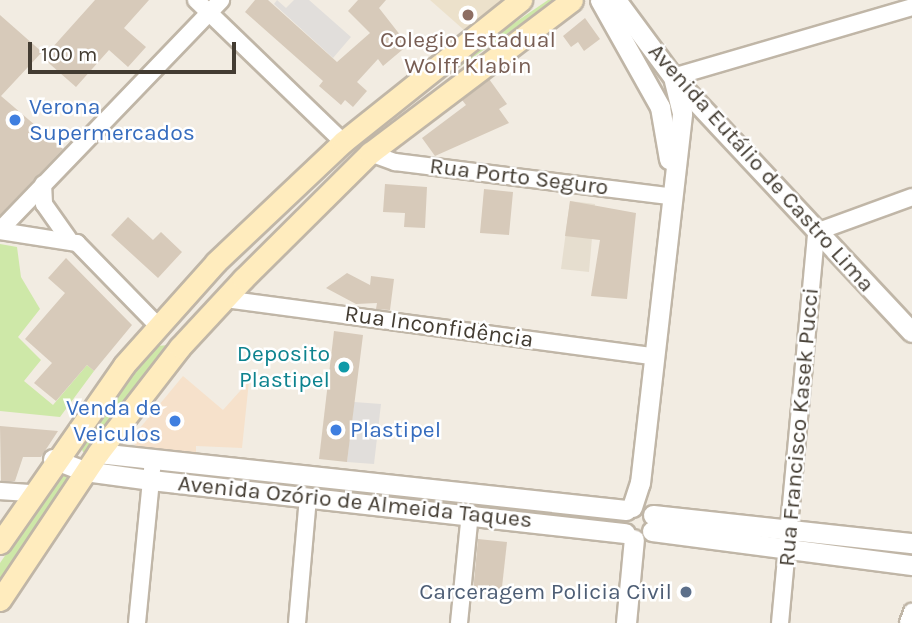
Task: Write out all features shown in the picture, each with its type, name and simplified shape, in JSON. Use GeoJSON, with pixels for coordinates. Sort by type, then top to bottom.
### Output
{"type":"FeatureCollection","features":[{"type":"Feature","properties":{"kind":"main road"},"geometry":{"type":"LineString","coordinates":[[0,543],[53,460],[158,326],[216,262],[343,142],[521,0]]}},
{"type":"Feature","properties":{"kind":"main road"},"geometry":{"type":"LineString","coordinates":[[0,600],[98,453],[224,299],[370,153],[572,0]]}},
{"type":"Feature","properties":{"kind":"street"},"geometry":{"type":"LineString","coordinates":[[195,0],[343,142]]}},
{"type":"Feature","properties":{"kind":"street"},"geometry":{"type":"LineString","coordinates":[[0,230],[221,0]]}},
{"type":"Feature","properties":{"kind":"street","name":"Avenida Eutálio de Castro Lima"},"geometry":{"type":"LineString","coordinates":[[600,0],[653,92],[665,122],[670,186]]}},
{"type":"Feature","properties":{"kind":"street","name":"Avenida Eutálio de Castro Lima"},"geometry":{"type":"LineString","coordinates":[[616,0],[673,77],[912,332]]}},
{"type":"Feature","properties":{"kind":"street"},"geometry":{"type":"LineString","coordinates":[[626,623],[629,536],[642,514],[640,483],[670,186],[682,113],[673,77],[912,7]]}},
{"type":"Feature","properties":{"kind":"street","name":"Rua Porto Seguro"},"geometry":{"type":"LineString","coordinates":[[370,153],[395,162],[670,186]]}},
{"type":"Feature","properties":{"kind":"street"},"geometry":{"type":"LineString","coordinates":[[43,184],[44,204],[68,238],[158,326]]}},
{"type":"Feature","properties":{"kind":"street"},"geometry":{"type":"LineString","coordinates":[[816,232],[912,197]]}},
{"type":"Feature","properties":{"kind":"street"},"geometry":{"type":"LineString","coordinates":[[0,230],[68,238]]}},
{"type":"Feature","properties":{"kind":"street","name":"Rua Francisco Kasek Pucci"},"geometry":{"type":"LineString","coordinates":[[780,623],[816,232]]}},
{"type":"Feature","properties":{"kind":"street","name":"Rua Inconfidência"},"geometry":{"type":"LineString","coordinates":[[224,299],[654,356]]}},
{"type":"Feature","properties":{"kind":"street","name":"Avenida Ozório de Almeida Taques"},"geometry":{"type":"LineString","coordinates":[[98,453],[912,542]]}},
{"type":"Feature","properties":{"kind":"street"},"geometry":{"type":"LineString","coordinates":[[136,623],[153,459]]}},
{"type":"Feature","properties":{"kind":"street","name":"Avenida Ozório de Almeida Taques"},"geometry":{"type":"LineString","coordinates":[[53,460],[85,471],[151,480],[470,513],[629,536]]}},
{"type":"Feature","properties":{"kind":"street"},"geometry":{"type":"LineString","coordinates":[[0,491],[32,493]]}},
{"type":"Feature","properties":{"kind":"street"},"geometry":{"type":"LineString","coordinates":[[297,623],[308,497]]}},
{"type":"Feature","properties":{"kind":"street"},"geometry":{"type":"LineString","coordinates":[[459,623],[470,513]]}},
{"type":"Feature","properties":{"kind":"street"},"geometry":{"type":"LineString","coordinates":[[629,536],[621,522],[642,514]]}},
{"type":"Feature","properties":{"kind":"street","name":"Avenida Ozório de Almeida Taques"},"geometry":{"type":"LineString","coordinates":[[642,514],[788,551],[912,565]]}},
{"type":"Feature","properties":{"kind":"street"},"geometry":{"type":"LineString","coordinates":[[908,623],[912,611]]}},
{"type":"Feature","properties":{"kind":"shaded area"},"geometry":{"type":"Polygon","coordinates":[[[277,0],[286,8],[294,0],[309,0],[351,37],[333,58],[274,4],[277,0]]]}},
{"type":"Feature","properties":{"kind":"shaded area","name":"Colegio Estadual Wolff Klabin"},"geometry":{"type":"Polygon","coordinates":[[[430,0],[504,0],[464,30],[430,0]]]}},
{"type":"Feature","properties":{"kind":"shaded area"},"geometry":{"type":"Polygon","coordinates":[[[570,201],[595,204],[589,272],[561,269],[570,201]]]}},
{"type":"Feature","properties":{"kind":"shaded area"},"geometry":{"type":"Polygon","coordinates":[[[183,376],[223,410],[249,381],[242,448],[196,446],[196,456],[139,448],[130,440],[183,376]]]}},
{"type":"Feature","properties":{"kind":"shaded area"},"geometry":{"type":"Polygon","coordinates":[[[354,402],[381,404],[374,464],[347,462],[354,402]]]}},
{"type":"Feature","properties":{"kind":"green space"},"geometry":{"type":"Polygon","coordinates":[[[548,0],[555,0],[381,122],[492,38],[548,0]]]}},
{"type":"Feature","properties":{"kind":"green space"},"geometry":{"type":"Polygon","coordinates":[[[0,244],[17,247],[21,277],[40,309],[18,337],[41,360],[24,381],[53,405],[87,365],[94,371],[60,417],[0,411],[0,244]]]}},
{"type":"Feature","properties":{"kind":"green space"},"geometry":{"type":"Polygon","coordinates":[[[169,345],[87,453],[83,452],[80,444],[113,400],[157,346],[169,345]]]}},
{"type":"Feature","properties":{"kind":"green space"},"geometry":{"type":"Polygon","coordinates":[[[63,471],[70,477],[0,590],[0,563],[63,471]]]}},
{"type":"Feature","properties":{"kind":"building"},"geometry":{"type":"Polygon","coordinates":[[[95,0],[149,0],[124,28],[146,47],[128,67],[109,50],[76,87],[43,58],[95,0]]]}},
{"type":"Feature","properties":{"kind":"building"},"geometry":{"type":"Polygon","coordinates":[[[255,0],[268,0],[337,62],[370,33],[348,11],[358,0],[386,0],[379,8],[408,45],[383,66],[378,59],[357,82],[367,91],[353,107],[345,100],[341,105],[319,86],[323,81],[245,12],[255,0]]]}},
{"type":"Feature","properties":{"kind":"building","name":"Verona Supermercados"},"geometry":{"type":"Polygon","coordinates":[[[0,15],[42,52],[1,96],[63,149],[0,215],[0,15]]]}},
{"type":"Feature","properties":{"kind":"building"},"geometry":{"type":"Polygon","coordinates":[[[585,18],[600,39],[584,51],[578,42],[571,47],[563,36],[585,18]]]}},
{"type":"Feature","properties":{"kind":"building"},"geometry":{"type":"Polygon","coordinates":[[[489,79],[507,104],[499,109],[509,123],[435,156],[422,138],[466,105],[462,100],[489,79]]]}},
{"type":"Feature","properties":{"kind":"building"},"geometry":{"type":"Polygon","coordinates":[[[385,184],[427,187],[425,228],[404,227],[405,213],[383,212],[385,184]]]}},
{"type":"Feature","properties":{"kind":"building"},"geometry":{"type":"Polygon","coordinates":[[[484,189],[513,192],[509,235],[480,233],[484,189]]]}},
{"type":"Feature","properties":{"kind":"building"},"geometry":{"type":"Polygon","coordinates":[[[570,201],[636,213],[627,299],[591,296],[600,240],[565,236],[570,201]]]}},
{"type":"Feature","properties":{"kind":"building"},"geometry":{"type":"Polygon","coordinates":[[[128,217],[153,240],[161,232],[182,252],[158,278],[111,235],[128,217]]]}},
{"type":"Feature","properties":{"kind":"building"},"geometry":{"type":"Polygon","coordinates":[[[66,258],[132,325],[94,371],[87,365],[56,401],[34,383],[52,363],[25,339],[65,293],[48,278],[66,258]]]}},
{"type":"Feature","properties":{"kind":"building"},"geometry":{"type":"Polygon","coordinates":[[[347,273],[370,285],[371,276],[394,279],[390,310],[376,309],[377,303],[356,304],[326,288],[347,273]]]}},
{"type":"Feature","properties":{"kind":"building"},"geometry":{"type":"Polygon","coordinates":[[[334,331],[363,335],[347,462],[319,459],[334,331]]]}},
{"type":"Feature","properties":{"kind":"building"},"geometry":{"type":"Polygon","coordinates":[[[0,426],[58,431],[41,457],[23,457],[15,481],[1,481],[0,426]]]}},
{"type":"Feature","properties":{"kind":"building"},"geometry":{"type":"Polygon","coordinates":[[[478,539],[507,542],[501,596],[473,592],[478,539]]]}},
{"type":"Feature","properties":{"kind":"place","name":"Colegio Estadual Wolff Klabin"},"geometry":{"type":"Point","coordinates":[468,15]}},
{"type":"Feature","properties":{"kind":"place","name":"Verona Supermercados"},"geometry":{"type":"Point","coordinates":[15,120]}},
{"type":"Feature","properties":{"kind":"place","name":"Deposito Plastipel"},"geometry":{"type":"Point","coordinates":[344,367]}},
{"type":"Feature","properties":{"kind":"place","name":"Venda de Veiculos"},"geometry":{"type":"Point","coordinates":[175,421]}},
{"type":"Feature","properties":{"kind":"place","name":"Plastipel"},"geometry":{"type":"Point","coordinates":[336,430]}},
{"type":"Feature","properties":{"kind":"place","name":"Carceragem Policia Civil"},"geometry":{"type":"Point","coordinates":[686,592]}}]}
